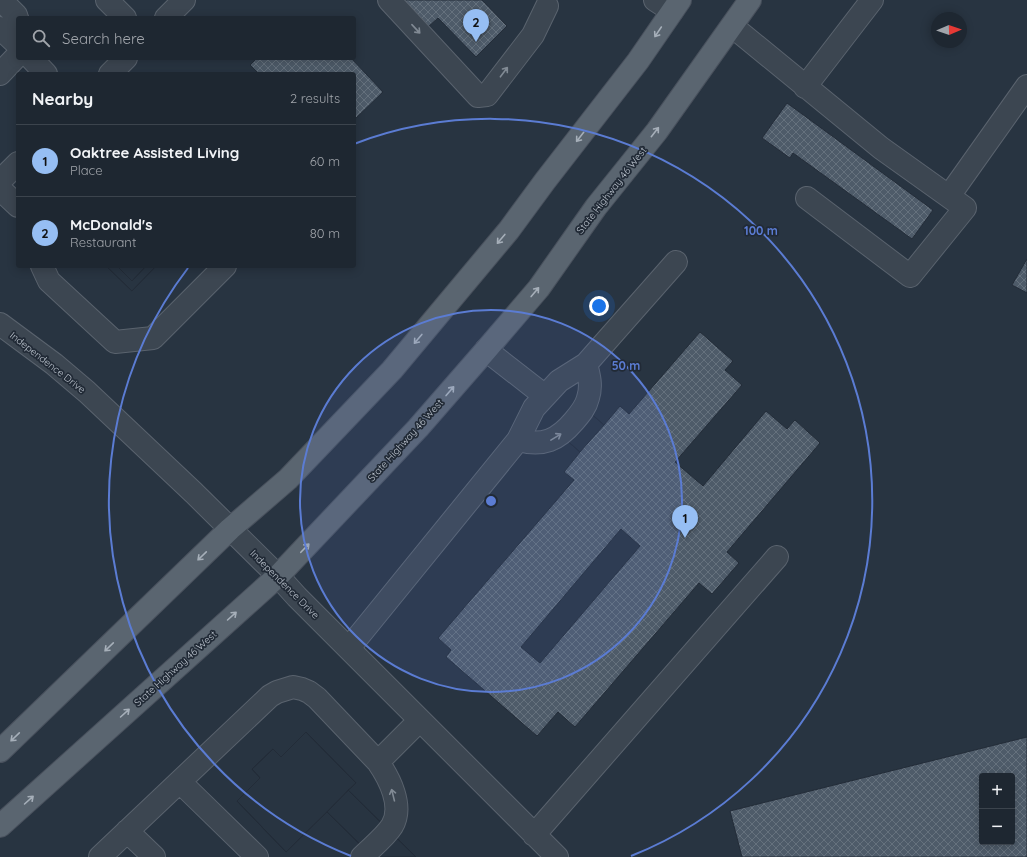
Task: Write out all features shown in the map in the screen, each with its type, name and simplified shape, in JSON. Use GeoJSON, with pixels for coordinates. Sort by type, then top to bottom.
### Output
{"type":"FeatureCollection","features":[{"type":"Feature","properties":{"kind":"main road","name":"State Highway 46 West"},"geometry":{"type":"LineString","coordinates":[[0,826],[278,576],[412,434],[539,288],[596,207],[657,131],[750,0]]}},
{"type":"Feature","properties":{"kind":"main road"},"geometry":{"type":"LineString","coordinates":[[0,751],[230,529],[288,479],[392,370],[509,230],[638,61],[669,4]]}},
{"type":"Feature","properties":{"kind":"street"},"geometry":{"type":"LineString","coordinates":[[1,0],[16,16]]}},
{"type":"Feature","properties":{"kind":"street"},"geometry":{"type":"LineString","coordinates":[[107,0],[123,16]]}},
{"type":"Feature","properties":{"kind":"street"},"geometry":{"type":"LineString","coordinates":[[168,16],[184,0]]}},
{"type":"Feature","properties":{"kind":"street"},"geometry":{"type":"LineString","coordinates":[[389,0],[478,96],[487,96],[533,35],[547,2]]}},
{"type":"Feature","properties":{"kind":"street"},"geometry":{"type":"LineString","coordinates":[[804,87],[872,0]]}},
{"type":"Feature","properties":{"kind":"street"},"geometry":{"type":"LineString","coordinates":[[732,26],[804,87],[881,148],[965,208],[910,276],[807,198]]}},
{"type":"Feature","properties":{"kind":"street"},"geometry":{"type":"LineString","coordinates":[[0,28],[16,43]]}},
{"type":"Feature","properties":{"kind":"street"},"geometry":{"type":"LineString","coordinates":[[0,74],[16,57]]}},
{"type":"Feature","properties":{"kind":"street"},"geometry":{"type":"LineString","coordinates":[[33,60],[44,72]]}},
{"type":"Feature","properties":{"kind":"street"},"geometry":{"type":"LineString","coordinates":[[949,196],[1027,86]]}},
{"type":"Feature","properties":{"kind":"street"},"geometry":{"type":"LineString","coordinates":[[0,180],[16,165]]}},
{"type":"Feature","properties":{"kind":"street"},"geometry":{"type":"LineString","coordinates":[[0,189],[16,204]]}},
{"type":"Feature","properties":{"kind":"street"},"geometry":{"type":"LineString","coordinates":[[349,648],[518,440],[534,408],[559,382],[586,364],[676,262]]}},
{"type":"Feature","properties":{"kind":"street"},"geometry":{"type":"LineString","coordinates":[[43,268],[49,281],[115,342],[154,338],[223,268]]}},
{"type":"Feature","properties":{"kind":"street","name":"Independence Drive"},"geometry":{"type":"LineString","coordinates":[[0,324],[54,364],[87,392],[278,576],[297,597],[557,857]]}},
{"type":"Feature","properties":{"kind":"street"},"geometry":{"type":"LineString","coordinates":[[486,350],[545,396]]}},
{"type":"Feature","properties":{"kind":"street"},"geometry":{"type":"LineString","coordinates":[[518,440],[538,443],[549,441],[567,429],[582,412],[588,397],[590,386],[586,364]]}},
{"type":"Feature","properties":{"kind":"street"},"geometry":{"type":"LineString","coordinates":[[534,835],[777,558]]}},
{"type":"Feature","properties":{"kind":"street"},"geometry":{"type":"LineString","coordinates":[[100,857],[270,696],[277,692],[294,687],[302,689],[317,698],[378,762],[392,788],[396,812],[395,819],[390,829],[362,857]]}},
{"type":"Feature","properties":{"kind":"street"},"geometry":{"type":"LineString","coordinates":[[378,762],[420,720]]}},
{"type":"Feature","properties":{"kind":"street"},"geometry":{"type":"LineString","coordinates":[[180,782],[257,857]]}},
{"type":"Feature","properties":{"kind":"street"},"geometry":{"type":"LineString","coordinates":[[127,831],[154,857]]}},
{"type":"Feature","properties":{"kind":"building"},"geometry":{"type":"Polygon","coordinates":[[[402,0],[482,0],[507,26],[476,57],[438,18],[428,27],[402,0]]]}},
{"type":"Feature","properties":{"kind":"building"},"geometry":{"type":"Polygon","coordinates":[[[255,60],[353,60],[383,92],[356,118],[356,72],[257,72],[250,65],[255,60]]]}},
{"type":"Feature","properties":{"kind":"building"},"geometry":{"type":"Polygon","coordinates":[[[787,103],[933,210],[912,239],[793,153],[790,158],[762,138],[787,103]]]}},
{"type":"Feature","properties":{"kind":"building"},"geometry":{"type":"Polygon","coordinates":[[[1027,259],[1027,293],[1012,285],[1027,259]]]}},
{"type":"Feature","properties":{"kind":"building"},"geometry":{"type":"Polygon","coordinates":[[[108,268],[154,268],[132,291],[108,268]]]}},
{"type":"Feature","properties":{"kind":"building"},"geometry":{"type":"Polygon","coordinates":[[[108,268],[119,268],[132,281],[144,268],[154,268],[132,291],[108,268]]]}},
{"type":"Feature","properties":{"kind":"building"},"geometry":{"type":"Polygon","coordinates":[[[119,268],[144,268],[132,281],[119,268]]]}},
{"type":"Feature","properties":{"kind":"building"},"geometry":{"type":"Polygon","coordinates":[[[700,332],[733,361],[725,370],[742,385],[675,462],[703,486],[766,411],[787,429],[795,420],[820,443],[727,552],[739,563],[712,594],[699,583],[575,727],[558,712],[537,736],[446,657],[451,650],[438,638],[574,480],[564,472],[580,452],[556,431],[580,404],[604,425],[620,406],[629,414],[700,332]],[[621,529],[521,647],[540,663],[640,546],[621,529]]]}},
{"type":"Feature","properties":{"kind":"building"},"geometry":{"type":"Polygon","coordinates":[[[580,404],[604,425],[580,452],[556,431],[580,404]]]}},
{"type":"Feature","properties":{"kind":"building"},"geometry":{"type":"Polygon","coordinates":[[[306,732],[356,783],[348,790],[416,857],[373,857],[327,812],[286,852],[237,801],[260,778],[252,769],[273,749],[281,757],[306,732]]]}},
{"type":"Feature","properties":{"kind":"building"},"geometry":{"type":"Polygon","coordinates":[[[306,732],[356,783],[286,852],[237,801],[260,778],[252,769],[273,749],[281,757],[306,732]]]}},
{"type":"Feature","properties":{"kind":"building"},"geometry":{"type":"Polygon","coordinates":[[[1027,737],[1027,857],[742,857],[730,811],[1027,737]]]}},
{"type":"Feature","properties":{"kind":"building"},"geometry":{"type":"Polygon","coordinates":[[[348,790],[416,857],[373,857],[327,812],[348,790]]]}},
{"type":"Feature","properties":{"kind":"place","name":"McDonald's"},"geometry":{"type":"Point","coordinates":[476,42]}},
{"type":"Feature","properties":{"kind":"place","name":"Oaktree Assisted Living"},"geometry":{"type":"Point","coordinates":[685,538]}}]}
